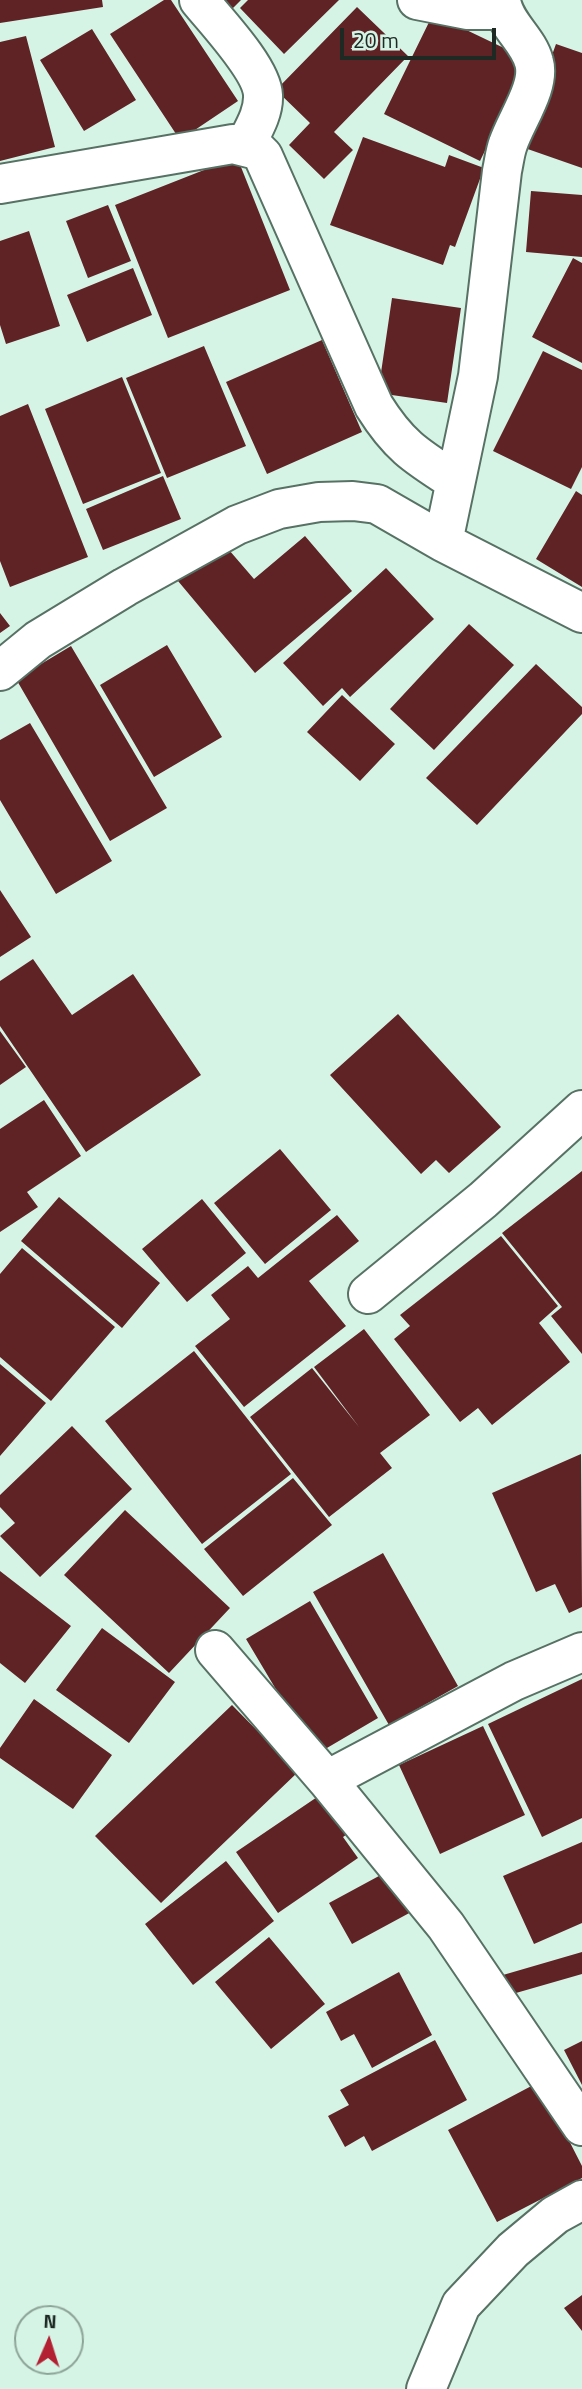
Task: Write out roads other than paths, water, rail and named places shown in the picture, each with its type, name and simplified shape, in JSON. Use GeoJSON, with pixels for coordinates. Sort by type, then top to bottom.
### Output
{"type":"FeatureCollection","features":[{"type":"Feature","properties":{"kind":"street"},"geometry":{"type":"LineString","coordinates":[[199,0],[256,71],[263,94],[259,118],[245,146]]}},
{"type":"Feature","properties":{"kind":"street"},"geometry":{"type":"LineString","coordinates":[[417,0],[468,9],[502,5],[530,52],[535,64],[536,78],[508,144],[502,171],[478,376],[443,542]]}},
{"type":"Feature","properties":{"kind":"street"},"geometry":{"type":"LineString","coordinates":[[0,184],[233,144],[257,150],[263,156],[374,406],[391,433],[412,453],[455,481]]}},
{"type":"Feature","properties":{"kind":"street"},"geometry":{"type":"LineString","coordinates":[[0,671],[38,640],[125,587],[237,525],[279,509],[319,502],[352,501],[377,504],[443,542],[582,613]]}},
{"type":"Feature","properties":{"kind":"street"},"geometry":{"type":"LineString","coordinates":[[368,1294],[483,1200],[582,1110]]}},
{"type":"Feature","properties":{"kind":"street"},"geometry":{"type":"LineString","coordinates":[[215,1650],[327,1780],[446,1926],[582,2126]]}},
{"type":"Feature","properties":{"kind":"street"},"geometry":{"type":"LineString","coordinates":[[327,1780],[514,1681],[582,1652]]}},
{"type":"Feature","properties":{"kind":"street"},"geometry":{"type":"LineString","coordinates":[[426,2389],[461,2305],[513,2250],[555,2215],[582,2200]]}}]}
